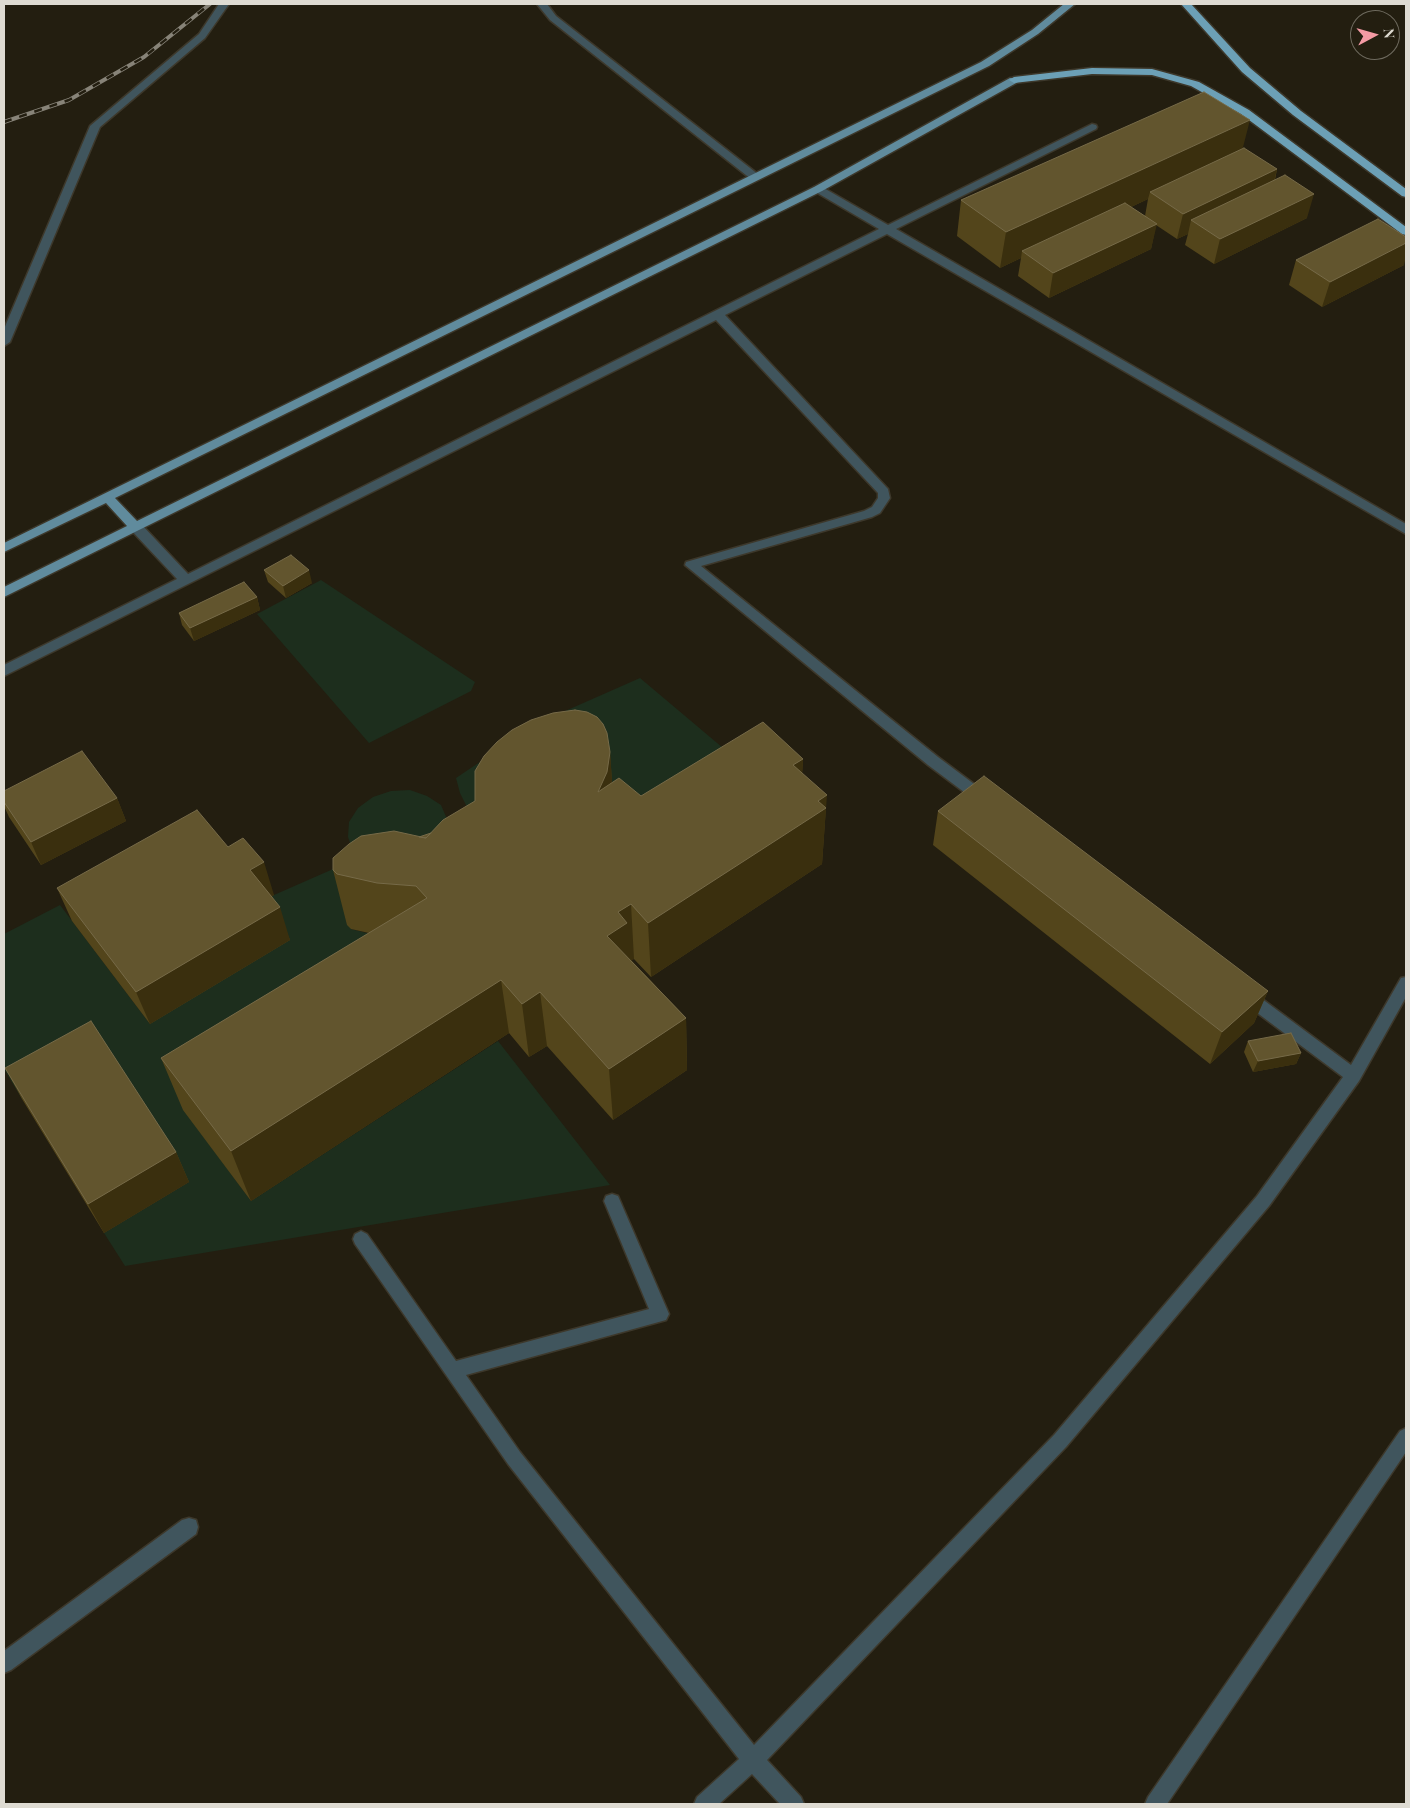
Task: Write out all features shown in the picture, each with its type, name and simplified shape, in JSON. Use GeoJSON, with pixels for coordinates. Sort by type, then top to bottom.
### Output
{"type":"FeatureCollection","features":[{"type":"Feature","properties":{"kind":"highway"},"geometry":{"type":"LineString","coordinates":[[1186,4],[1246,70],[1297,113],[1406,194]]}},
{"type":"Feature","properties":{"kind":"highway"},"geometry":{"type":"LineString","coordinates":[[1014,80],[1092,71],[1152,72],[1196,84],[1245,112],[1406,232]]}},
{"type":"Feature","properties":{"kind":"main road"},"geometry":{"type":"LineString","coordinates":[[4,548],[985,64],[1035,32],[1070,4]]}},
{"type":"Feature","properties":{"kind":"main road"},"geometry":{"type":"LineString","coordinates":[[4,592],[818,189],[1014,80]]}},
{"type":"Feature","properties":{"kind":"main road"},"geometry":{"type":"LineString","coordinates":[[107,497],[136,527]]}},
{"type":"Feature","properties":{"kind":"street"},"geometry":{"type":"LineString","coordinates":[[4,342],[95,126],[202,36],[224,4]]}},
{"type":"Feature","properties":{"kind":"street"},"geometry":{"type":"LineString","coordinates":[[542,4],[553,18],[755,177]]}},
{"type":"Feature","properties":{"kind":"street"},"geometry":{"type":"LineString","coordinates":[[4,671],[1092,126]]}},
{"type":"Feature","properties":{"kind":"street"},"geometry":{"type":"LineString","coordinates":[[818,189],[1406,530]]}},
{"type":"Feature","properties":{"kind":"street"},"geometry":{"type":"LineString","coordinates":[[717,314],[884,492],[884,498],[876,510],[868,514],[691,565],[933,761],[997,809]]}},
{"type":"Feature","properties":{"kind":"street"},"geometry":{"type":"LineString","coordinates":[[136,527],[186,580]]}},
{"type":"Feature","properties":{"kind":"street"},"geometry":{"type":"LineString","coordinates":[[704,1804],[753,1760],[1060,1441],[1263,1201],[1353,1076],[1406,983]]}},
{"type":"Feature","properties":{"kind":"street"},"geometry":{"type":"LineString","coordinates":[[1234,987],[1353,1076]]}},
{"type":"Feature","properties":{"kind":"street"},"geometry":{"type":"LineString","coordinates":[[453,1370],[660,1314],[612,1201]]}},
{"type":"Feature","properties":{"kind":"street"},"geometry":{"type":"LineString","coordinates":[[361,1239],[514,1458],[753,1760],[794,1804]]}},
{"type":"Feature","properties":{"kind":"street"},"geometry":{"type":"LineString","coordinates":[[1155,1804],[1406,1437]]}},
{"type":"Feature","properties":{"kind":"street"},"geometry":{"type":"LineString","coordinates":[[4,1663],[189,1527]]}},
{"type":"Feature","properties":{"kind":"green space"},"geometry":{"type":"Polygon","coordinates":[[[321,580],[475,682],[471,691],[369,743],[257,614],[321,580]]]}},
{"type":"Feature","properties":{"kind":"green space"},"geometry":{"type":"Polygon","coordinates":[[[640,678],[761,780],[644,853],[467,807],[460,793],[456,778],[538,723],[640,678]]]}},
{"type":"Feature","properties":{"kind":"green space"},"geometry":{"type":"Polygon","coordinates":[[[410,790],[427,796],[441,805],[447,819],[446,834],[353,851],[348,837],[349,822],[358,808],[373,797],[391,791],[410,790]]]}},
{"type":"Feature","properties":{"kind":"green space"},"geometry":{"type":"Polygon","coordinates":[[[340,866],[351,929],[370,934],[184,1110],[251,1201],[498,1041],[610,1185],[125,1266],[104,1233],[189,1182],[22,1099],[4,1069],[4,934],[60,905],[150,1024],[260,903],[340,866]]]}},
{"type":"Feature","properties":{"kind":"building"},"geometry":{"type":"Polygon","coordinates":[[[1204,92],[1250,120],[1006,232],[961,200],[1204,92]]]}},
{"type":"Feature","properties":{"kind":"building"},"geometry":{"type":"Polygon","coordinates":[[[1244,148],[1277,169],[1183,214],[1150,192],[1244,148]]]}},
{"type":"Feature","properties":{"kind":"building"},"geometry":{"type":"Polygon","coordinates":[[[1285,175],[1314,194],[1220,239],[1191,220],[1285,175]]]}},
{"type":"Feature","properties":{"kind":"building"},"geometry":{"type":"Polygon","coordinates":[[[1125,203],[1157,224],[1053,273],[1022,251],[1125,203]]]}},
{"type":"Feature","properties":{"kind":"building"},"geometry":{"type":"Polygon","coordinates":[[[1378,219],[1406,237],[1406,243],[1330,282],[1296,260],[1378,219]]]}},
{"type":"Feature","properties":{"kind":"building"},"geometry":{"type":"Polygon","coordinates":[[[291,555],[309,570],[283,586],[264,570],[291,555]]]}},
{"type":"Feature","properties":{"kind":"building"},"geometry":{"type":"Polygon","coordinates":[[[244,582],[257,597],[190,628],[179,613],[244,582]]]}},
{"type":"Feature","properties":{"kind":"building"},"geometry":{"type":"Polygon","coordinates":[[[575,710],[587,712],[597,717],[607,733],[610,752],[607,772],[598,792],[619,778],[641,796],[763,722],[803,759],[793,765],[827,795],[818,801],[826,808],[648,923],[631,904],[618,912],[627,923],[607,936],[686,1018],[609,1069],[540,992],[522,1004],[501,980],[231,1151],[161,1058],[427,898],[416,886],[377,883],[337,874],[333,870],[333,858],[361,836],[394,831],[426,838],[443,820],[475,801],[475,771],[484,756],[497,742],[512,730],[531,720],[553,713],[575,710]]]}},
{"type":"Feature","properties":{"kind":"building"},"geometry":{"type":"Polygon","coordinates":[[[82,751],[117,798],[31,842],[4,802],[4,791],[82,751]]]}},
{"type":"Feature","properties":{"kind":"building"},"geometry":{"type":"Polygon","coordinates":[[[984,776],[1268,991],[1222,1032],[938,811],[984,776]]]}},
{"type":"Feature","properties":{"kind":"building"},"geometry":{"type":"Polygon","coordinates":[[[197,810],[228,847],[243,838],[264,862],[250,870],[280,907],[136,992],[57,888],[197,810]]]}},
{"type":"Feature","properties":{"kind":"building"},"geometry":{"type":"Polygon","coordinates":[[[431,833],[426,838],[419,837],[431,833]]]}},
{"type":"Feature","properties":{"kind":"building"},"geometry":{"type":"Polygon","coordinates":[[[91,1021],[176,1152],[88,1204],[5,1068],[91,1021]]]}},
{"type":"Feature","properties":{"kind":"building"},"geometry":{"type":"Polygon","coordinates":[[[1291,1033],[1301,1053],[1258,1061],[1248,1041],[1291,1033]]]}},
{"type":"Feature","properties":{"kind":"railway"},"geometry":{"type":"LineString","coordinates":[[4,122],[69,100],[144,57],[210,4]]}}]}
